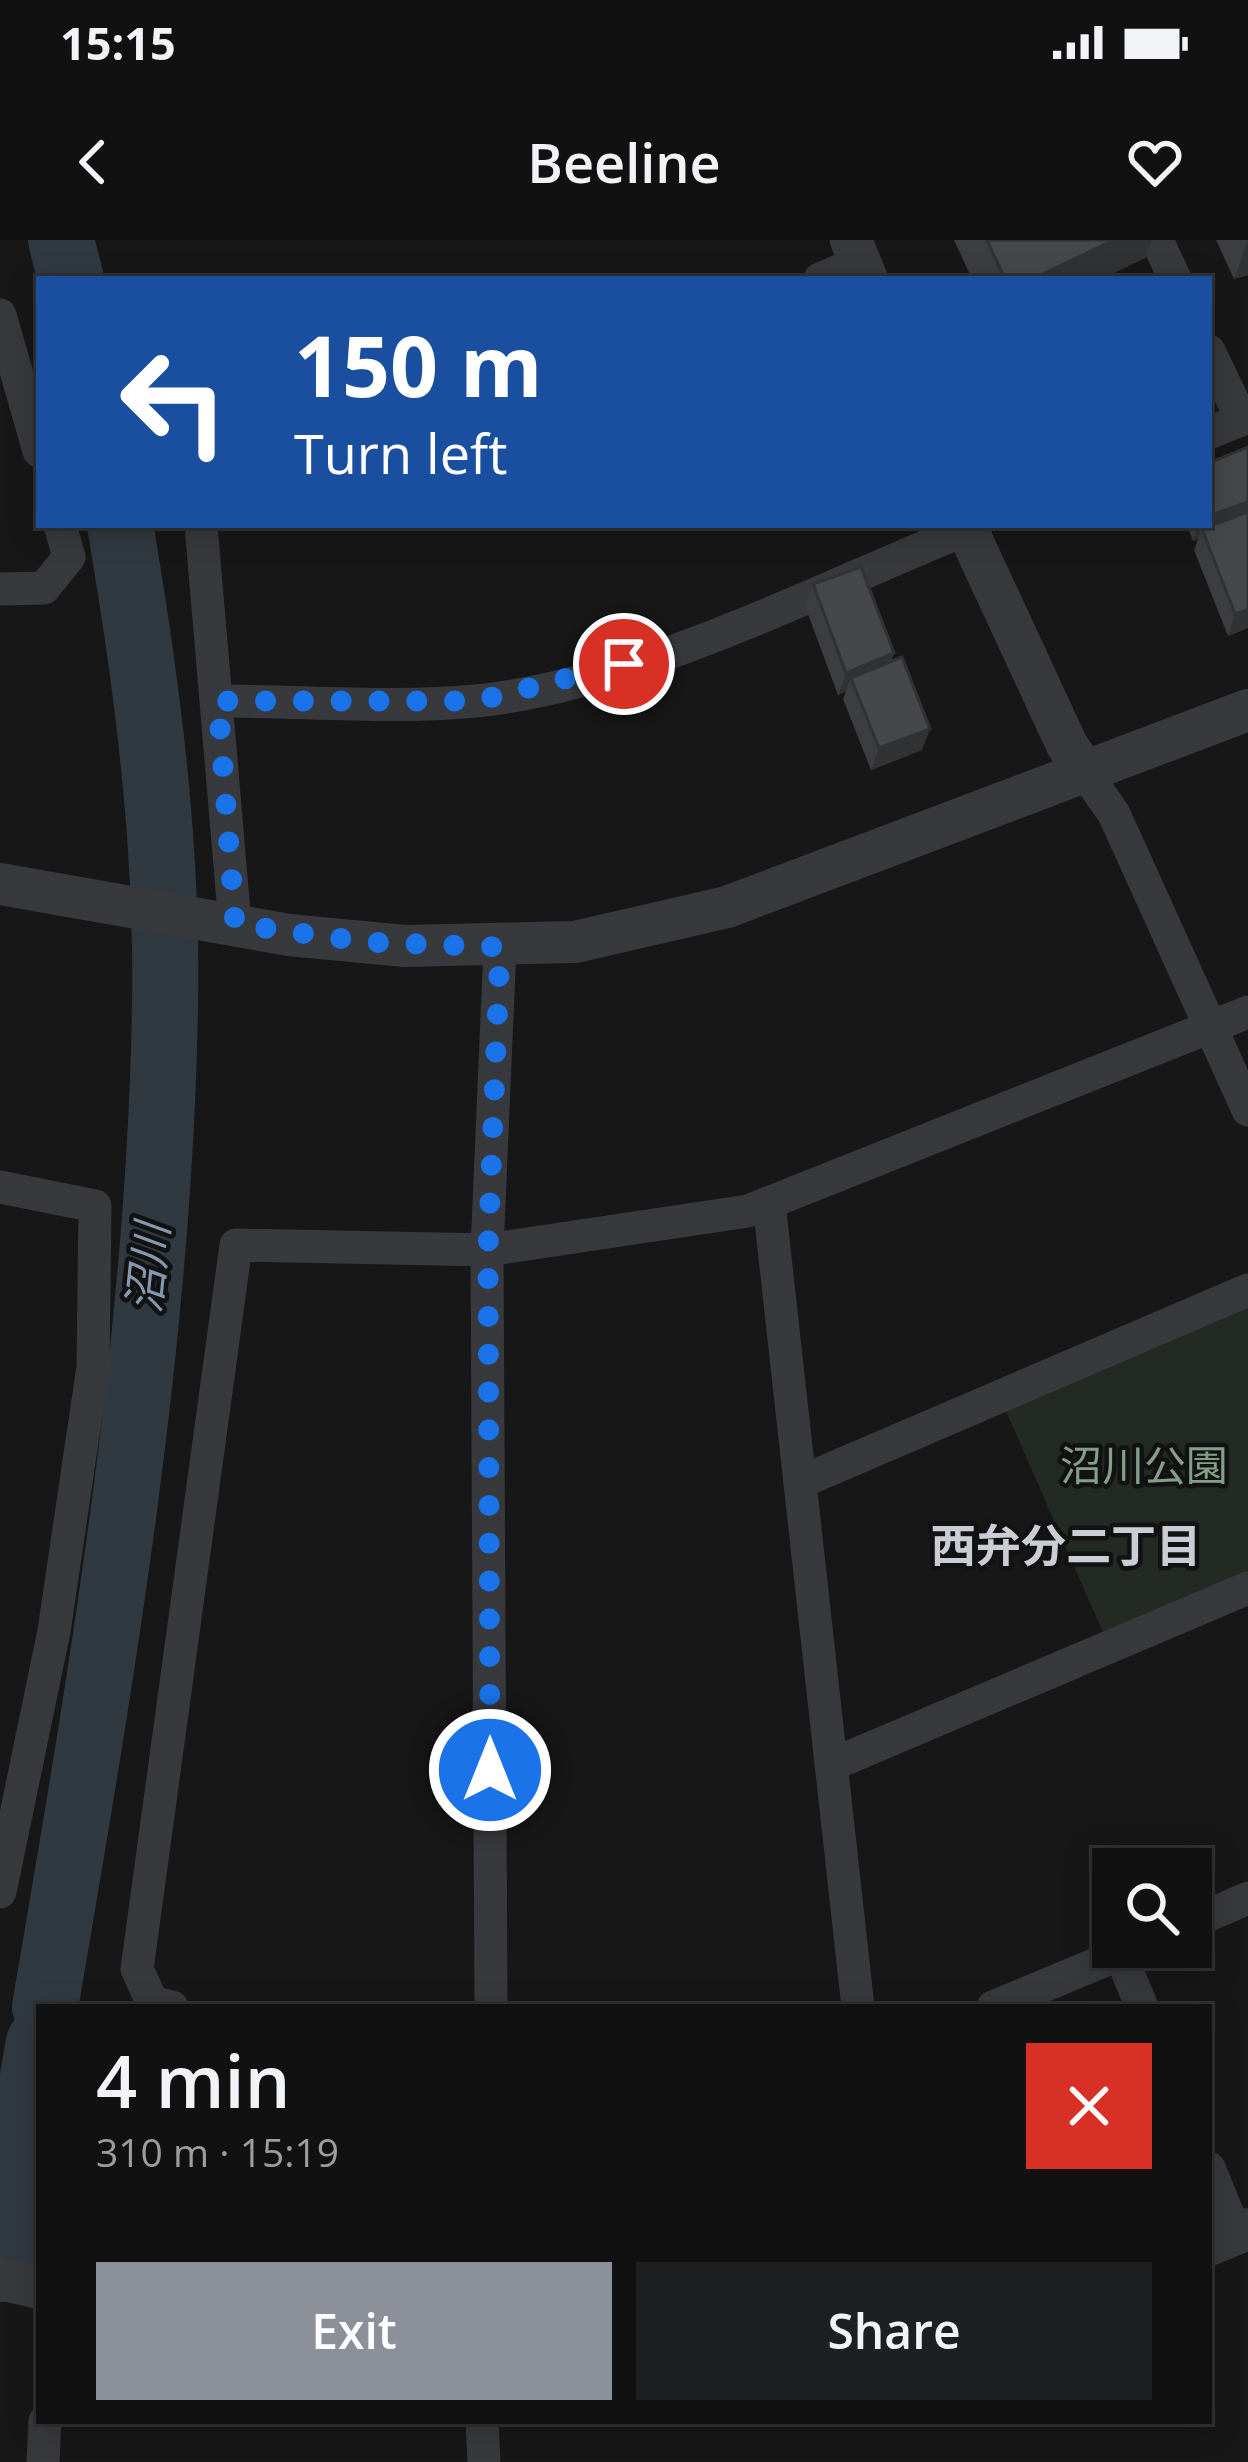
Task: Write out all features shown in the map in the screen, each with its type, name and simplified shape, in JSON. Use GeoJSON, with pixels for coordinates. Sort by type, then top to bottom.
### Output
{"type":"FeatureCollection","features":[{"type":"Feature","properties":{"kind":"street"},"geometry":{"type":"LineString","coordinates":[[1156,240],[1174,276]]}},
{"type":"Feature","properties":{"kind":"street"},"geometry":{"type":"LineString","coordinates":[[826,276],[859,260]]}},
{"type":"Feature","properties":{"kind":"street"},"geometry":{"type":"LineString","coordinates":[[0,315],[36,441]]}},
{"type":"Feature","properties":{"kind":"street"},"geometry":{"type":"LineString","coordinates":[[1212,357],[1245,418],[1212,432]]}},
{"type":"Feature","properties":{"kind":"street"},"geometry":{"type":"LineString","coordinates":[[0,589],[44,588],[70,557],[61,528]]}},
{"type":"Feature","properties":{"kind":"street"},"geometry":{"type":"LineString","coordinates":[[201,528],[235,924]]}},
{"type":"Feature","properties":{"kind":"street"},"geometry":{"type":"LineString","coordinates":[[218,701],[477,701],[590,675],[729,629],[965,528]]}},
{"type":"Feature","properties":{"kind":"street"},"geometry":{"type":"LineString","coordinates":[[971,528],[1067,745],[1114,814],[1248,1110]]}},
{"type":"Feature","properties":{"kind":"street"},"geometry":{"type":"LineString","coordinates":[[0,884],[312,938],[500,947],[575,942],[728,907],[1248,710]]}},
{"type":"Feature","properties":{"kind":"street"},"geometry":{"type":"LineString","coordinates":[[491,2004],[488,1250],[500,947]]}},
{"type":"Feature","properties":{"kind":"street"},"geometry":{"type":"LineString","coordinates":[[160,2004],[152,2002],[137,1969],[236,1245],[488,1250],[769,1204],[1248,1012]]}},
{"type":"Feature","properties":{"kind":"street"},"geometry":{"type":"LineString","coordinates":[[0,1187],[95,1206],[93,1367],[54,1631],[0,1892]]}},
{"type":"Feature","properties":{"kind":"street"},"geometry":{"type":"LineString","coordinates":[[769,1204],[858,2004]]}},
{"type":"Feature","properties":{"kind":"street"},"geometry":{"type":"LineString","coordinates":[[803,1481],[1248,1290]]}},
{"type":"Feature","properties":{"kind":"street"},"geometry":{"type":"LineString","coordinates":[[831,1765],[1248,1588]]}},
{"type":"Feature","properties":{"kind":"street"},"geometry":{"type":"LineString","coordinates":[[1212,1914],[1248,1898]]}},
{"type":"Feature","properties":{"kind":"street"},"geometry":{"type":"LineString","coordinates":[[1000,2004],[1092,1966]]}},
{"type":"Feature","properties":{"kind":"street"},"geometry":{"type":"LineString","coordinates":[[1132,1968],[1141,2004]]}},
{"type":"Feature","properties":{"kind":"street"},"geometry":{"type":"LineString","coordinates":[[1212,2177],[1231,2236]]}},
{"type":"Feature","properties":{"kind":"street"},"geometry":{"type":"LineString","coordinates":[[0,2279],[36,2287]]}},
{"type":"Feature","properties":{"kind":"street"},"geometry":{"type":"LineString","coordinates":[[43,2462],[45,2424]]}},
{"type":"Feature","properties":{"kind":"street"},"geometry":{"type":"LineString","coordinates":[[482,2424],[484,2462]]}},
{"type":"Feature","properties":{"kind":"green space","name":"沼川公園"},"geometry":{"type":"Polygon","coordinates":[[[1248,1305],[1248,1575],[1104,1635],[1006,1411],[1248,1305]]]}},
{"type":"Feature","properties":{"kind":"building"},"geometry":{"type":"Polygon","coordinates":[[[987,240],[1114,240],[1038,276],[1004,276],[987,240]]]}},
{"type":"Feature","properties":{"kind":"building"},"geometry":{"type":"Polygon","coordinates":[[[1248,447],[1248,502],[1212,515],[1212,462],[1248,447]]]}},
{"type":"Feature","properties":{"kind":"building"},"geometry":{"type":"Polygon","coordinates":[[[1248,512],[1248,610],[1235,614],[1202,529],[1248,512]]]}},
{"type":"Feature","properties":{"kind":"building"},"geometry":{"type":"Polygon","coordinates":[[[861,567],[894,653],[846,673],[813,584],[861,567]]]}},
{"type":"Feature","properties":{"kind":"building"},"geometry":{"type":"Polygon","coordinates":[[[902,657],[930,729],[879,748],[851,678],[902,657]]]}},
{"type":"Feature","properties":{"kind":"waterway","name":"沼川"},"geometry":{"type":"LineString","coordinates":[[61,240],[70,276]]}},
{"type":"Feature","properties":{"kind":"waterway","name":"沼川"},"geometry":{"type":"LineString","coordinates":[[46,2004],[124,1508],[140,1382],[161,1130],[165,945],[159,824],[120,528]]}},
{"type":"Feature","properties":{"kind":"waterway","name":"沼川"},"geometry":{"type":"LineString","coordinates":[[0,2269],[36,2059]]}},
{"type":"Feature","properties":{"kind":"district","name":"西弁分二丁目"},"geometry":{"type":"Point","coordinates":[1066,1546]}},
{"type":"Feature","properties":{"kind":"route"},"geometry":{"type":"LineString","coordinates":[[490,1770],[488,1250],[500,947],[405,946],[289,935],[235,924],[218,701],[477,701],[624,664]]}}]}
